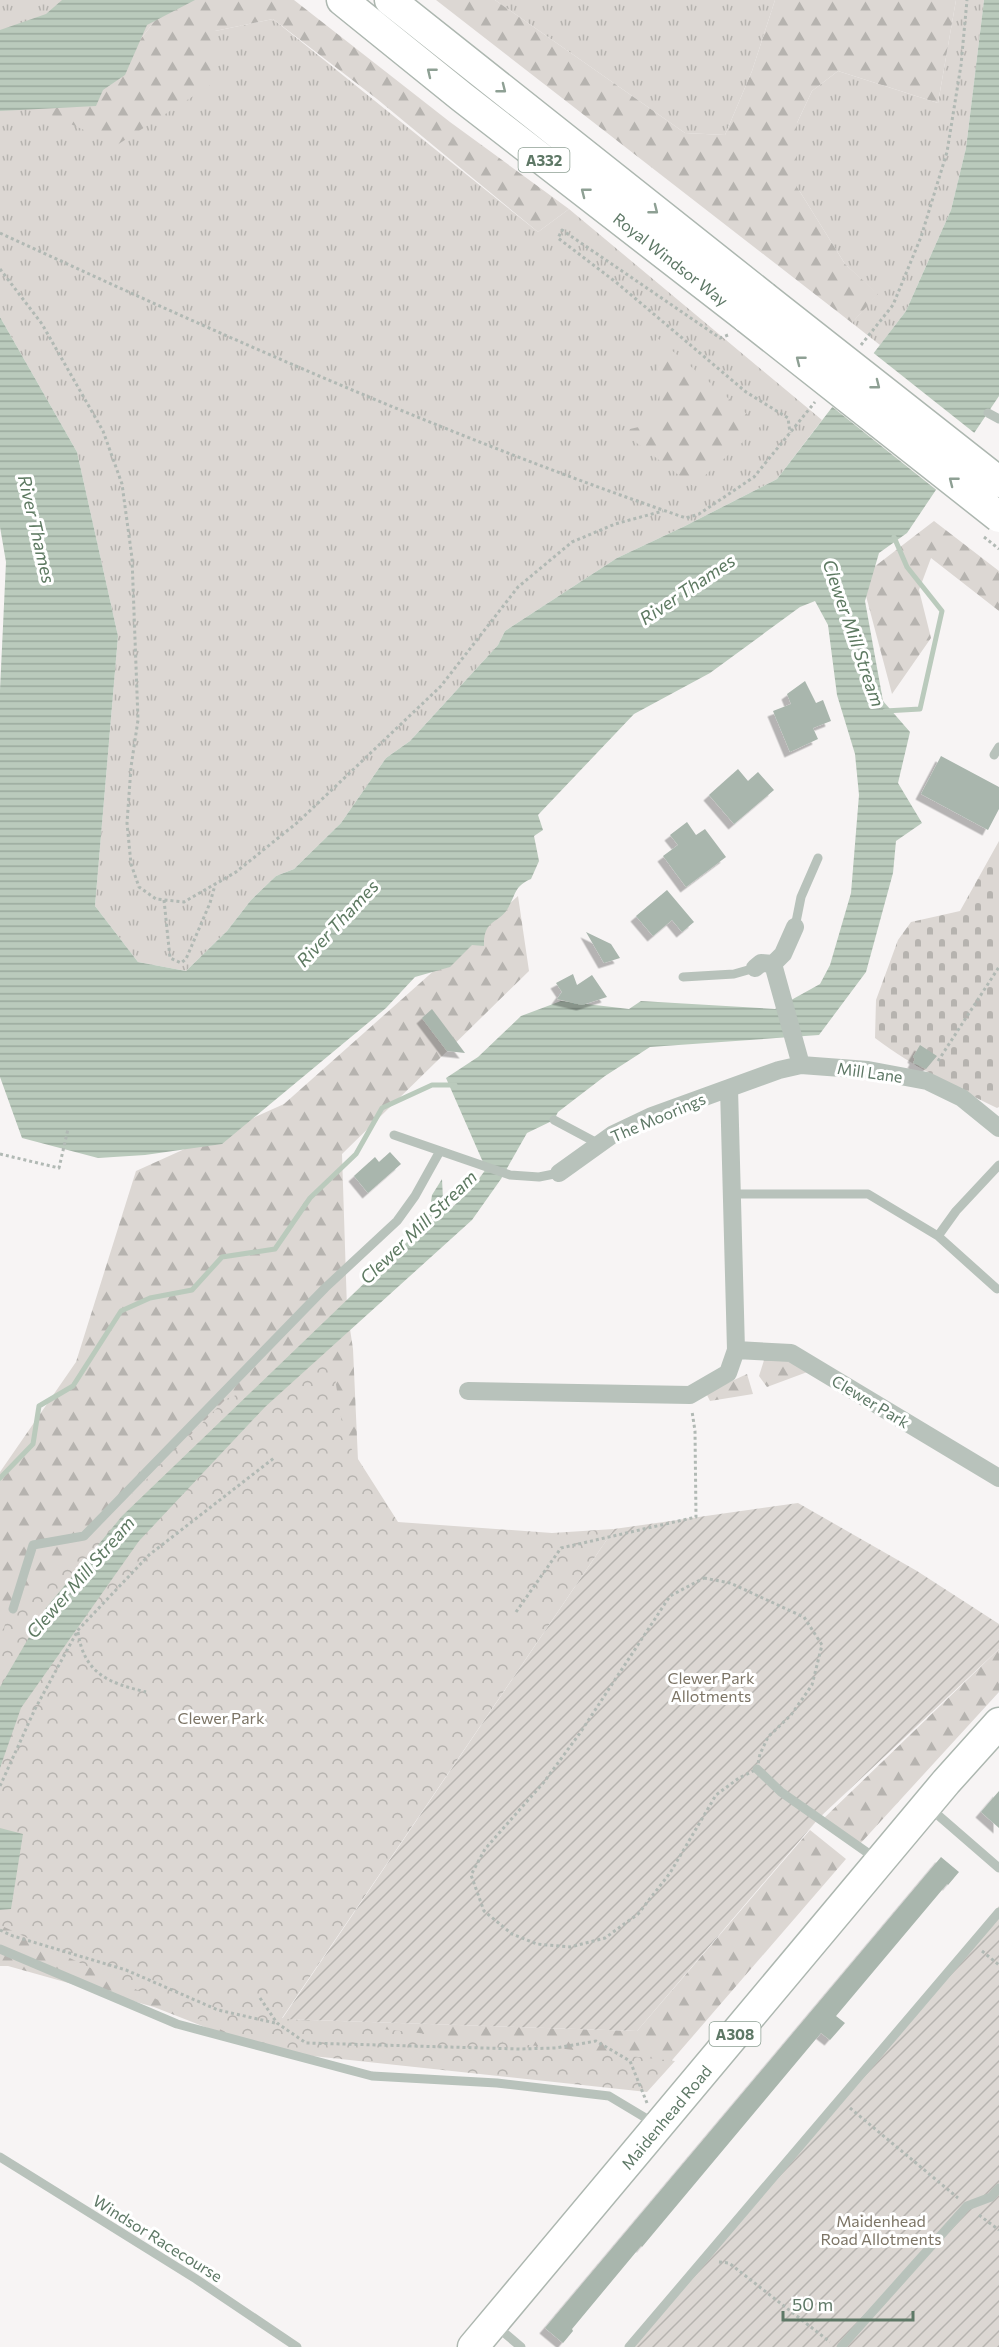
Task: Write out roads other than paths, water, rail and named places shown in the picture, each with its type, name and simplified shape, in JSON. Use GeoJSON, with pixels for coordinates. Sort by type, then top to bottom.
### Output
{"type":"FeatureCollection","features":[{"type":"Feature","properties":{"kind":"main road","name":"Royal Windsor Way"},"geometry":{"type":"LineString","coordinates":[[342,0],[462,97],[999,517]]}},
{"type":"Feature","properties":{"kind":"main road","name":"Royal Windsor Way"},"geometry":{"type":"LineString","coordinates":[[390,0],[746,317],[999,482]]}},
{"type":"Feature","properties":{"kind":"main road","name":"Maidenhead Road"},"geometry":{"type":"LineString","coordinates":[[473,2347],[653,2115],[880,1861],[987,1734],[999,1723]]}},
{"type":"Feature","properties":{"kind":"street"},"geometry":{"type":"LineString","coordinates":[[755,968],[761,963],[773,964],[783,954],[795,927]]}},
{"type":"Feature","properties":{"kind":"street"},"geometry":{"type":"LineString","coordinates":[[773,964],[801,1065]]}},
{"type":"Feature","properties":{"kind":"street","name":"Mill Lane"},"geometry":{"type":"LineString","coordinates":[[729,1088],[779,1070],[801,1065],[868,1070],[927,1081],[962,1098],[999,1128]]}},
{"type":"Feature","properties":{"kind":"street"},"geometry":{"type":"LineString","coordinates":[[468,1391],[690,1395],[728,1373],[736,1350],[729,1088]]}},
{"type":"Feature","properties":{"kind":"street","name":"The Moorings"},"geometry":{"type":"LineString","coordinates":[[560,1173],[612,1135],[652,1116],[729,1088]]}},
{"type":"Feature","properties":{"kind":"street","name":"Clewer Park"},"geometry":{"type":"LineString","coordinates":[[736,1350],[791,1353],[999,1478]]}},
{"type":"Feature","properties":{"kind":"lane"},"geometry":{"type":"LineString","coordinates":[[988,412],[999,419]]}},
{"type":"Feature","properties":{"kind":"lane"},"geometry":{"type":"LineString","coordinates":[[795,927],[801,897],[818,858]]}},
{"type":"Feature","properties":{"kind":"lane"},"geometry":{"type":"LineString","coordinates":[[683,977],[734,974],[755,968]]}},
{"type":"Feature","properties":{"kind":"lane"},"geometry":{"type":"LineString","coordinates":[[554,1120],[599,1144]]}},
{"type":"Feature","properties":{"kind":"lane"},"geometry":{"type":"LineString","coordinates":[[394,1135],[510,1175],[538,1178],[560,1173]]}},
{"type":"Feature","properties":{"kind":"lane"},"geometry":{"type":"LineString","coordinates":[[13,1609],[33,1545],[84,1536],[317,1297],[397,1221],[415,1196],[440,1151]]}},
{"type":"Feature","properties":{"kind":"lane"},"geometry":{"type":"LineString","coordinates":[[938,1236],[956,1211],[999,1165]]}},
{"type":"Feature","properties":{"kind":"lane"},"geometry":{"type":"LineString","coordinates":[[732,1194],[868,1194],[938,1236],[997,1289]]}},
{"type":"Feature","properties":{"kind":"lane"},"geometry":{"type":"LineString","coordinates":[[757,1769],[781,1792],[880,1861]]}},
{"type":"Feature","properties":{"kind":"lane"},"geometry":{"type":"LineString","coordinates":[[928,1803],[939,1816],[999,1868]]}},
{"type":"Feature","properties":{"kind":"lane"},"geometry":{"type":"LineString","coordinates":[[629,2347],[999,1912]]}},
{"type":"Feature","properties":{"kind":"lane"},"geometry":{"type":"LineString","coordinates":[[0,1949],[189,2027],[372,2076],[497,2083],[609,2096],[653,2115]]}},
{"type":"Feature","properties":{"kind":"lane","name":"Windsor Racecourse"},"geometry":{"type":"LineString","coordinates":[[0,2157],[196,2279],[297,2347]]}},
{"type":"Feature","properties":{"kind":"lane"},"geometry":{"type":"LineString","coordinates":[[838,2347],[967,2206],[991,2197],[999,2188]]}},
{"type":"Feature","properties":{"kind":"lane"},"geometry":{"type":"LineString","coordinates":[[493,2324],[521,2347]]}},
{"type":"Feature","properties":{"kind":"water"},"geometry":{"type":"Polygon","coordinates":[[[62,0],[195,0],[147,25],[125,75],[103,90],[96,106],[0,111],[0,30],[46,14],[62,0]]]}},
{"type":"Feature","properties":{"kind":"water"},"geometry":{"type":"Polygon","coordinates":[[[984,0],[999,0],[999,396],[907,533],[879,553],[865,601],[883,701],[910,732],[898,783],[922,823],[896,841],[893,873],[866,972],[819,1035],[650,1047],[605,1076],[558,1112],[554,1120],[527,1133],[501,1179],[472,1220],[265,1407],[139,1541],[21,1708],[0,1768],[0,1687],[46,1608],[122,1516],[428,1222],[432,1195],[442,1179],[443,1199],[447,1212],[470,1191],[486,1169],[446,1078],[478,1057],[521,1016],[561,1001],[629,1009],[641,1001],[775,1009],[820,984],[830,965],[851,893],[859,795],[855,754],[837,695],[828,625],[815,601],[800,607],[710,673],[634,714],[538,815],[543,830],[534,836],[539,861],[531,879],[518,888],[508,908],[489,926],[484,937],[484,946],[472,945],[450,967],[415,977],[386,1008],[222,1144],[145,1155],[98,1158],[22,1138],[0,1077],[0,690],[6,562],[0,527],[0,317],[77,452],[118,636],[95,906],[138,962],[186,971],[227,931],[251,900],[276,876],[294,869],[341,823],[386,758],[410,741],[498,645],[505,631],[617,558],[777,479],[906,311],[951,210],[966,148],[984,0]]]}},
{"type":"Feature","properties":{"kind":"water"},"geometry":{"type":"Polygon","coordinates":[[[0,1828],[23,1834],[11,1909],[0,1910],[0,1828]]]}},
{"type":"Feature","properties":{"kind":"waterway","name":"Clewer Mill Stream"},"geometry":{"type":"LineString","coordinates":[[885,711],[920,709],[942,611],[907,567],[894,537]]}},
{"type":"Feature","properties":{"kind":"waterway"},"geometry":{"type":"LineString","coordinates":[[0,1478],[33,1444],[39,1406],[73,1386],[121,1311],[150,1298],[192,1290],[222,1257],[275,1249],[310,1198],[356,1154],[382,1108],[432,1085],[455,1085]]}},
{"type":"Feature","properties":{"kind":"water label","name":"River Thames"},"geometry":{"type":"Point","coordinates":[37,529]}},
{"type":"Feature","properties":{"kind":"water label","name":"River Thames"},"geometry":{"type":"Point","coordinates":[687,589]}},
{"type":"Feature","properties":{"kind":"water label","name":"River Thames"},"geometry":{"type":"Point","coordinates":[337,923]}},
{"type":"Feature","properties":{"kind":"park label","name":"Clewer Park Allotments"},"geometry":{"type":"Point","coordinates":[711,1686]}},
{"type":"Feature","properties":{"kind":"park label","name":"Maidenhead Road Allotments"},"geometry":{"type":"Point","coordinates":[881,2229]}}]}
